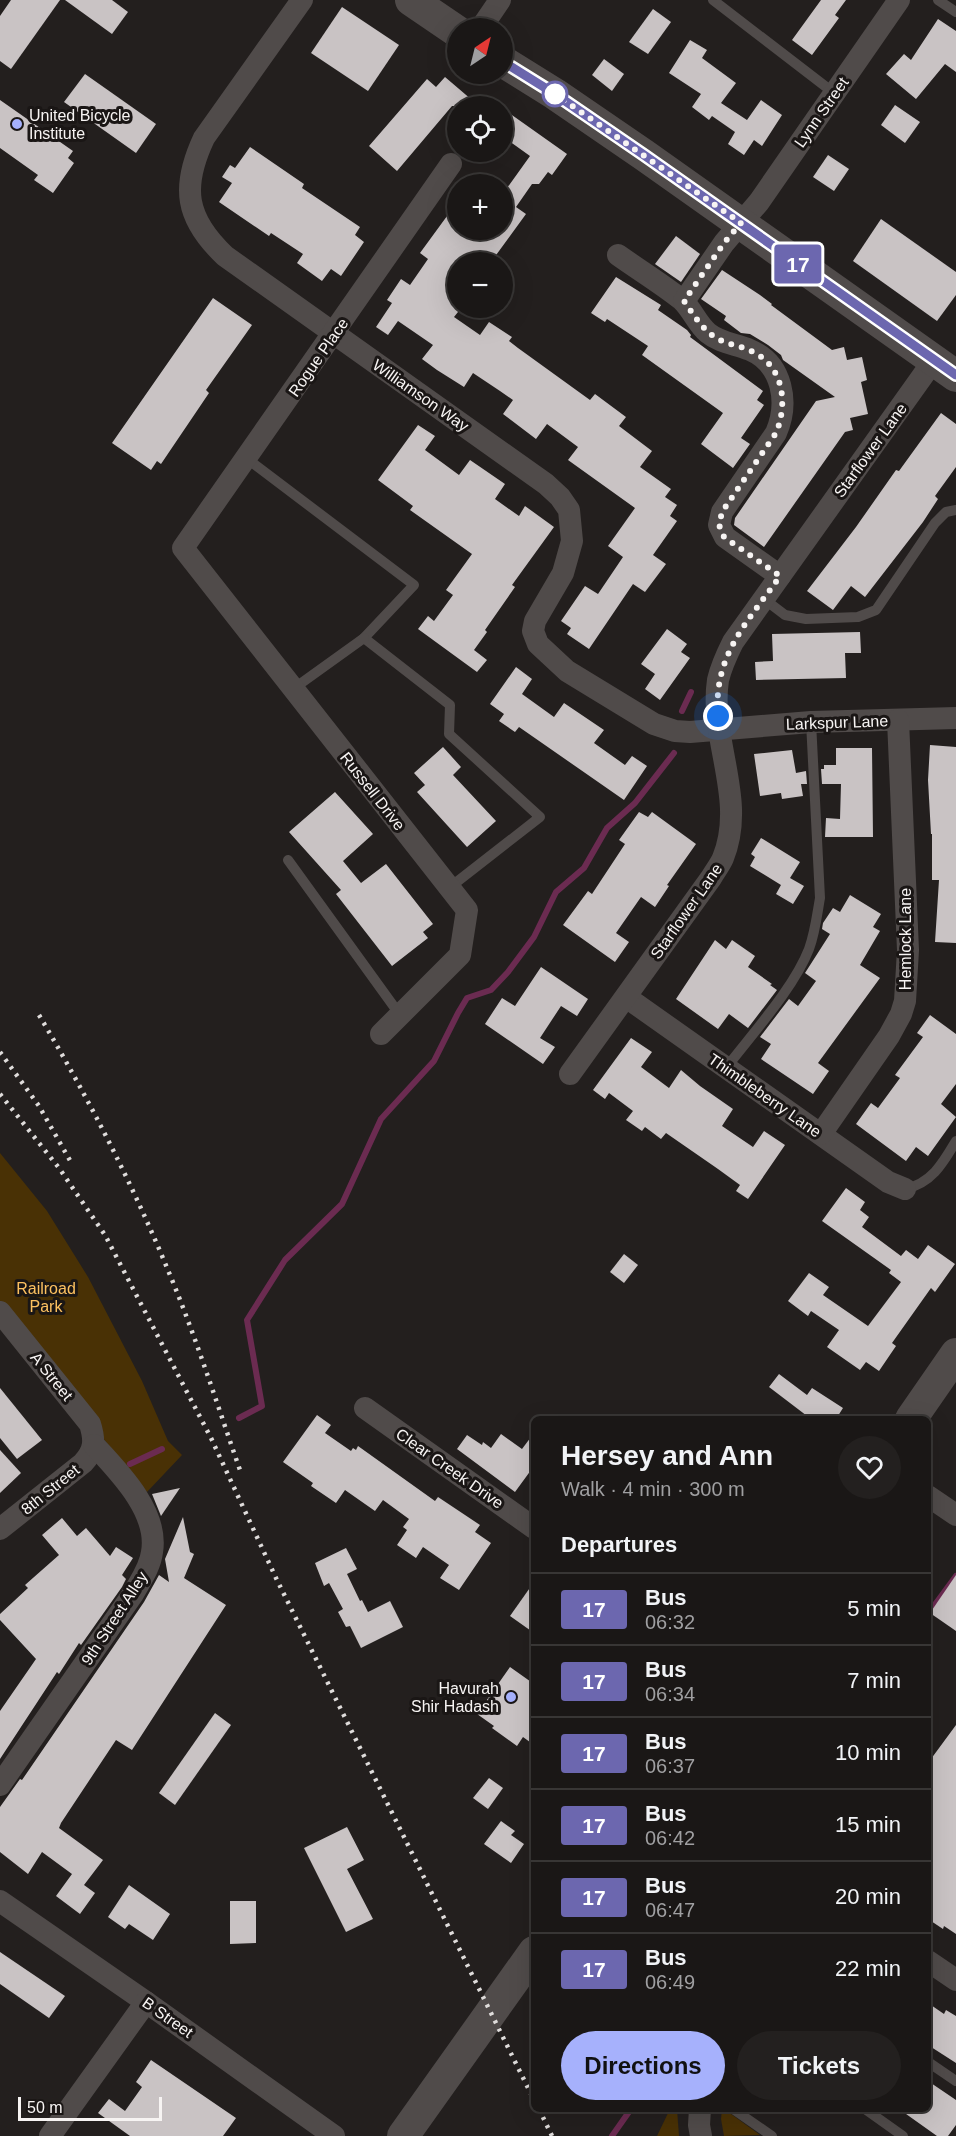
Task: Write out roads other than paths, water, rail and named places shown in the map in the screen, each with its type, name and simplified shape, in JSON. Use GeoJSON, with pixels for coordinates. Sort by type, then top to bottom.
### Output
{"type":"FeatureCollection","features":[{"type":"Feature","properties":{"kind":"street","name":"Williamson Way"},"geometry":{"type":"LineString","coordinates":[[302,0],[204,138],[194,160],[190,179],[190,200],[198,223],[210,242],[225,256],[546,484],[560,497],[569,510],[572,541],[563,573],[535,621],[533,631],[538,644],[567,671],[654,724],[675,731],[719,729]]}},
{"type":"Feature","properties":{"kind":"street"},"geometry":{"type":"LineString","coordinates":[[411,0],[447,25]]}},
{"type":"Feature","properties":{"kind":"street"},"geometry":{"type":"LineString","coordinates":[[488,18],[500,0]]}},
{"type":"Feature","properties":{"kind":"street","name":"Lynn Street"},"geometry":{"type":"LineString","coordinates":[[684,301],[724,243],[759,202],[899,0]]}},
{"type":"Feature","properties":{"kind":"street"},"geometry":{"type":"LineString","coordinates":[[513,68],[564,100],[945,368]]}},
{"type":"Feature","properties":{"kind":"street","name":"Rogue Place"},"geometry":{"type":"LineString","coordinates":[[183,548],[451,165]]}},
{"type":"Feature","properties":{"kind":"street"},"geometry":{"type":"LineString","coordinates":[[618,255],[684,301],[706,332],[762,357],[772,368],[779,381],[783,395],[779,427],[722,512],[719,525],[724,537],[780,576]]}},
{"type":"Feature","properties":{"kind":"street","name":"Starflower Lane"},"geometry":{"type":"LineString","coordinates":[[570,1074],[723,858],[728,840],[731,802],[717,702],[718,679],[726,657],[780,576],[945,368]]}},
{"type":"Feature","properties":{"kind":"street","name":"Russell Drive"},"geometry":{"type":"LineString","coordinates":[[183,548],[467,910],[460,955],[381,1034]]}},
{"type":"Feature","properties":{"kind":"street","name":"Larkspur Lane"},"geometry":{"type":"LineString","coordinates":[[719,729],[811,722],[956,718]]}},
{"type":"Feature","properties":{"kind":"street","name":"Hemlock Lane"},"geometry":{"type":"LineString","coordinates":[[821,1134],[889,1036],[905,1001],[908,950],[898,720]]}},
{"type":"Feature","properties":{"kind":"street","name":"Thimbleberry Lane"},"geometry":{"type":"LineString","coordinates":[[626,997],[888,1182],[905,1189]]}},
{"type":"Feature","properties":{"kind":"street","name":"A Street"},"geometry":{"type":"LineString","coordinates":[[0,1312],[90,1424],[94,1444]]}},
{"type":"Feature","properties":{"kind":"street"},"geometry":{"type":"LineString","coordinates":[[913,1416],[956,1354]]}},
{"type":"Feature","properties":{"kind":"street","name":"Clear Creek Drive"},"geometry":{"type":"LineString","coordinates":[[365,1408],[531,1526]]}},
{"type":"Feature","properties":{"kind":"street","name":"8th Street"},"geometry":{"type":"LineString","coordinates":[[1,1527],[83,1463],[94,1444]]}},
{"type":"Feature","properties":{"kind":"street","name":"9th Street Alley"},"geometry":{"type":"LineString","coordinates":[[0,1785],[132,1594],[147,1568],[152,1552],[151,1525],[136,1496],[128,1482],[94,1444]]}},
{"type":"Feature","properties":{"kind":"street"},"geometry":{"type":"LineString","coordinates":[[931,1498],[956,1515]]}},
{"type":"Feature","properties":{"kind":"street","name":"B Street"},"geometry":{"type":"LineString","coordinates":[[0,1901],[334,2136]]}},
{"type":"Feature","properties":{"kind":"street"},"geometry":{"type":"LineString","coordinates":[[403,2136],[531,1956]]}},
{"type":"Feature","properties":{"kind":"street"},"geometry":{"type":"LineString","coordinates":[[931,1963],[956,1980]]}},
{"type":"Feature","properties":{"kind":"street"},"geometry":{"type":"LineString","coordinates":[[50,2136],[146,2002]]}},
{"type":"Feature","properties":{"kind":"street"},"geometry":{"type":"LineString","coordinates":[[700,2112],[701,2136]]}},
{"type":"Feature","properties":{"kind":"lane"},"geometry":{"type":"LineString","coordinates":[[713,0],[834,93]]}},
{"type":"Feature","properties":{"kind":"lane"},"geometry":{"type":"LineString","coordinates":[[938,0],[956,12]]}},
{"type":"Feature","properties":{"kind":"lane"},"geometry":{"type":"LineString","coordinates":[[246,458],[414,585],[364,638],[293,689]]}},
{"type":"Feature","properties":{"kind":"lane"},"geometry":{"type":"LineString","coordinates":[[764,599],[785,615],[806,619],[858,617],[876,610],[935,523],[946,512],[956,510]]}},
{"type":"Feature","properties":{"kind":"lane"},"geometry":{"type":"LineString","coordinates":[[364,638],[450,705],[449,734],[540,817],[449,888]]}},
{"type":"Feature","properties":{"kind":"lane"},"geometry":{"type":"LineString","coordinates":[[726,1068],[792,980],[809,948],[820,898],[811,722]]}},
{"type":"Feature","properties":{"kind":"lane"},"geometry":{"type":"LineString","coordinates":[[288,860],[400,1015]]}},
{"type":"Feature","properties":{"kind":"lane"},"geometry":{"type":"LineString","coordinates":[[905,1189],[919,1186],[930,1178],[956,1141]]}},
{"type":"Feature","properties":{"kind":"lane"},"geometry":{"type":"LineString","coordinates":[[931,2064],[956,2081]]}},
{"type":"Feature","properties":{"kind":"lane"},"geometry":{"type":"LineString","coordinates":[[738,2112],[772,2136]]}},
{"type":"Feature","properties":{"kind":"lane"},"geometry":{"type":"LineString","coordinates":[[869,2112],[903,2136]]}},
{"type":"Feature","properties":{"kind":"waterway"},"geometry":{"type":"LineString","coordinates":[[682,711],[691,692]]}},
{"type":"Feature","properties":{"kind":"waterway"},"geometry":{"type":"LineString","coordinates":[[239,1418],[262,1406],[247,1320],[285,1260],[342,1204],[381,1119],[434,1061],[467,998],[491,990],[508,972],[534,937],[556,892],[584,868],[607,828],[635,803],[674,753]]}},
{"type":"Feature","properties":{"kind":"waterway"},"geometry":{"type":"LineString","coordinates":[[130,1464],[162,1449]]}},
{"type":"Feature","properties":{"kind":"waterway"},"geometry":{"type":"LineString","coordinates":[[931,1610],[956,1576]]}},
{"type":"Feature","properties":{"kind":"waterway"},"geometry":{"type":"LineString","coordinates":[[612,2136],[629,2112]]}},
{"type":"Feature","properties":{"kind":"railway"},"geometry":{"type":"LineString","coordinates":[[39,1015],[109,1143],[156,1241],[189,1324],[241,1473]]}},
{"type":"Feature","properties":{"kind":"railway"},"geometry":{"type":"LineString","coordinates":[[0,1052],[39,1106],[72,1164]]}},
{"type":"Feature","properties":{"kind":"railway"},"geometry":{"type":"LineString","coordinates":[[0,1094],[59,1168],[105,1235],[211,1438],[276,1578],[531,2094]]}},
{"type":"Feature","properties":{"kind":"railway"},"geometry":{"type":"LineString","coordinates":[[540,2112],[552,2136]]}},
{"type":"Feature","properties":{"kind":"place","name":"United Bicycle Institute"},"geometry":{"type":"Point","coordinates":[17,124]}},
{"type":"Feature","properties":{"kind":"place","name":"Havurah Shir Hadash"},"geometry":{"type":"Point","coordinates":[511,1697]}},
{"type":"Feature","properties":{"kind":"park label","name":"Railroad Park"},"geometry":{"type":"Point","coordinates":[46,1297]}}]}
